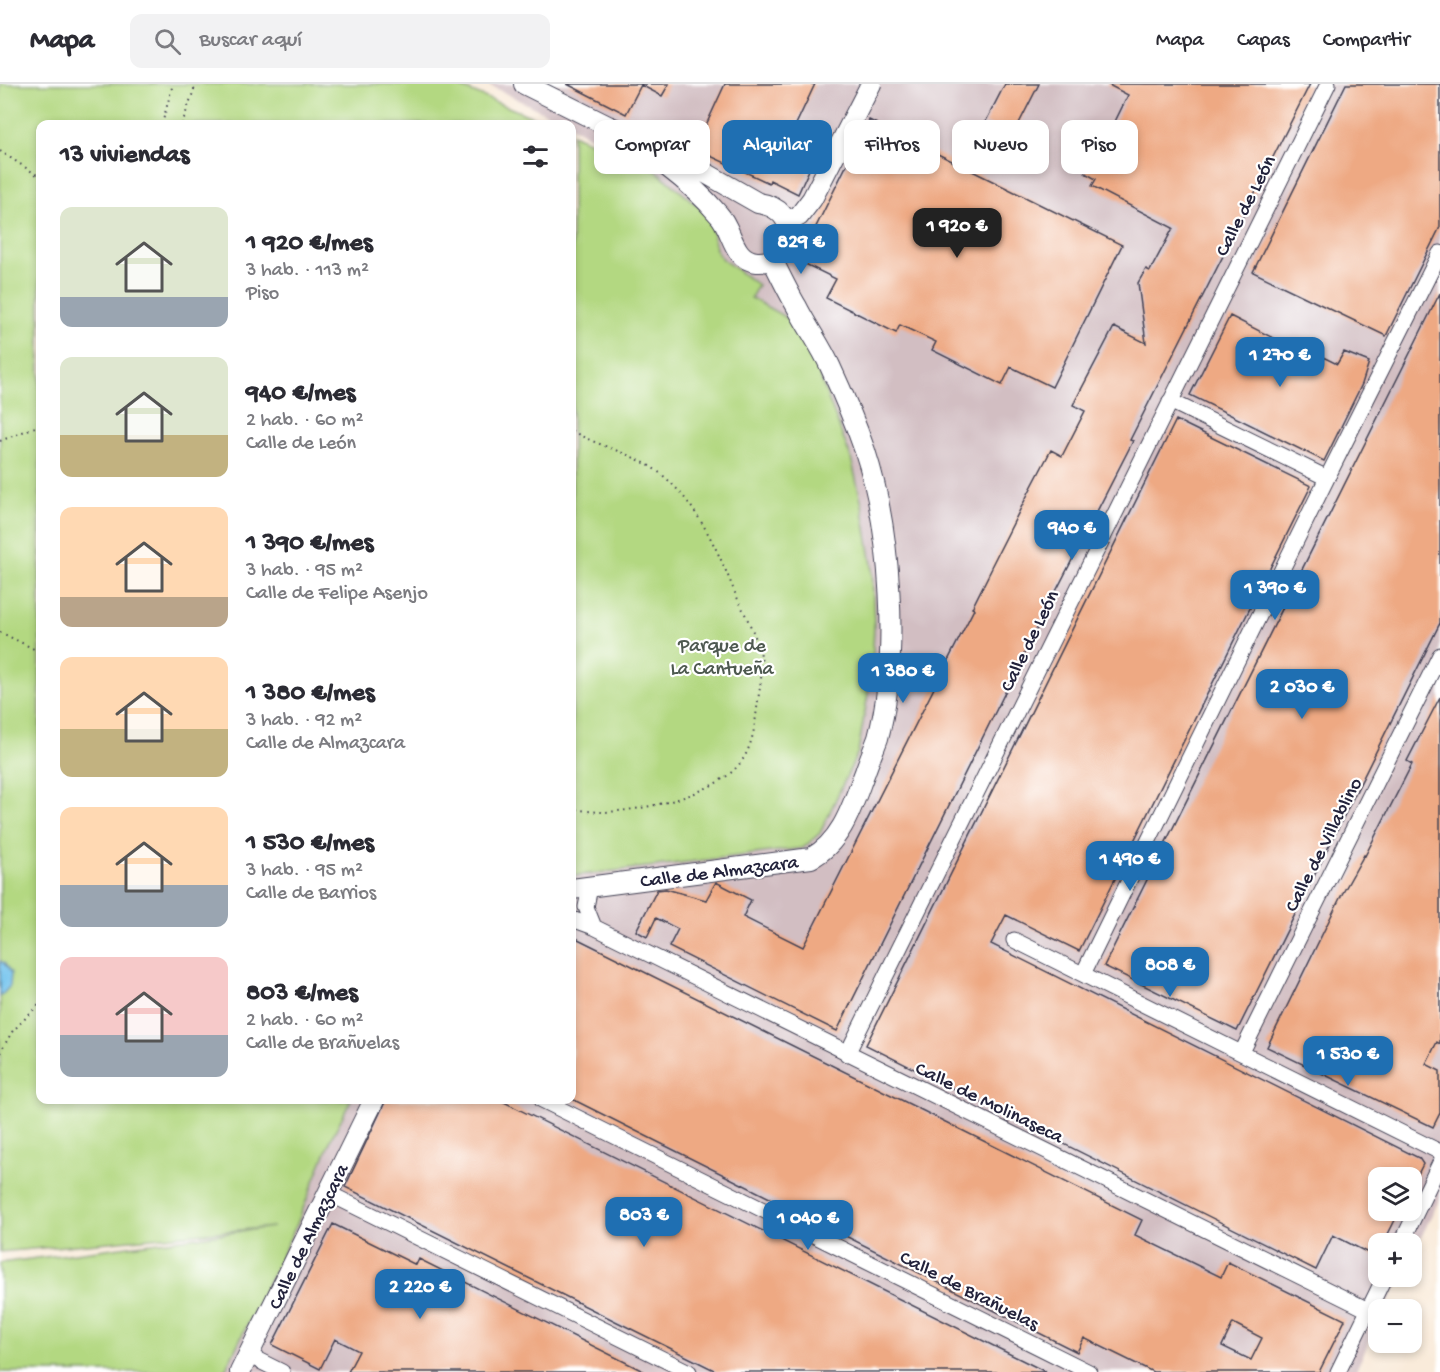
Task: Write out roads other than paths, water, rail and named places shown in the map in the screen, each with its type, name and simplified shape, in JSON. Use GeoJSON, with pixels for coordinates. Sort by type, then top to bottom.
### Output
{"type":"FeatureCollection","features":[{"type":"Feature","properties":{"kind":"street"},"geometry":{"type":"LineString","coordinates":[[524,84],[596,120]]}},
{"type":"Feature","properties":{"kind":"street"},"geometry":{"type":"LineString","coordinates":[[787,222],[799,216],[812,199],[871,84]]}},
{"type":"Feature","properties":{"kind":"street","name":"Calle de León"},"geometry":{"type":"LineString","coordinates":[[847,1054],[1328,84]]}},
{"type":"Feature","properties":{"kind":"street"},"geometry":{"type":"LineString","coordinates":[[677,174],[699,192],[721,216],[730,232],[734,246],[743,257],[757,262],[772,259],[781,253],[787,243],[789,233],[787,222],[781,211],[770,204],[758,203],[744,207],[734,218],[730,232]]}},
{"type":"Feature","properties":{"kind":"street"},"geometry":{"type":"LineString","coordinates":[[707,174],[758,203]]}},
{"type":"Feature","properties":{"kind":"street"},"geometry":{"type":"LineString","coordinates":[[1083,974],[1440,254]]}},
{"type":"Feature","properties":{"kind":"street","name":"Calle de Almazcara"},"geometry":{"type":"LineString","coordinates":[[581,888],[811,858],[821,853],[846,820],[877,739],[886,690],[890,639],[889,579],[874,484],[865,450],[830,364],[796,307],[772,259]]}},
{"type":"Feature","properties":{"kind":"street"},"geometry":{"type":"LineString","coordinates":[[1170,401],[1327,478]]}},
{"type":"Feature","properties":{"kind":"street","name":"Calle de Villablino"},"geometry":{"type":"LineString","coordinates":[[1242,1052],[1440,655]]}},
{"type":"Feature","properties":{"kind":"street"},"geometry":{"type":"LineString","coordinates":[[581,888],[594,927]]}},
{"type":"Feature","properties":{"kind":"street","name":"Calle de Molinaseca"},"geometry":{"type":"LineString","coordinates":[[576,921],[594,927],[1368,1310]]}},
{"type":"Feature","properties":{"kind":"street"},"geometry":{"type":"LineString","coordinates":[[1014,940],[1440,1152]]}},
{"type":"Feature","properties":{"kind":"street","name":"Calle de Almazcara"},"geometry":{"type":"LineString","coordinates":[[244,1363],[372,1104]]}},
{"type":"Feature","properties":{"kind":"street","name":"Calle de Brañuelas"},"geometry":{"type":"LineString","coordinates":[[550,1104],[1089,1372]]}},
{"type":"Feature","properties":{"kind":"street"},"geometry":{"type":"LineString","coordinates":[[1406,1233],[1440,1163]]}},
{"type":"Feature","properties":{"kind":"street"},"geometry":{"type":"LineString","coordinates":[[328,1193],[689,1372]]}},
{"type":"Feature","properties":{"kind":"street"},"geometry":{"type":"LineString","coordinates":[[1338,1372],[1368,1310]]}},
{"type":"Feature","properties":{"kind":"street"},"geometry":{"type":"LineString","coordinates":[[244,1363],[282,1372]]}},
{"type":"Feature","properties":{"kind":"water"},"geometry":{"type":"Polygon","coordinates":[[[0,961],[11,973],[10,986],[0,997],[0,961]]]}},
{"type":"Feature","properties":{"kind":"park label","name":"Parque de La Cantueña"},"geometry":{"type":"Point","coordinates":[722,656]}}]}
